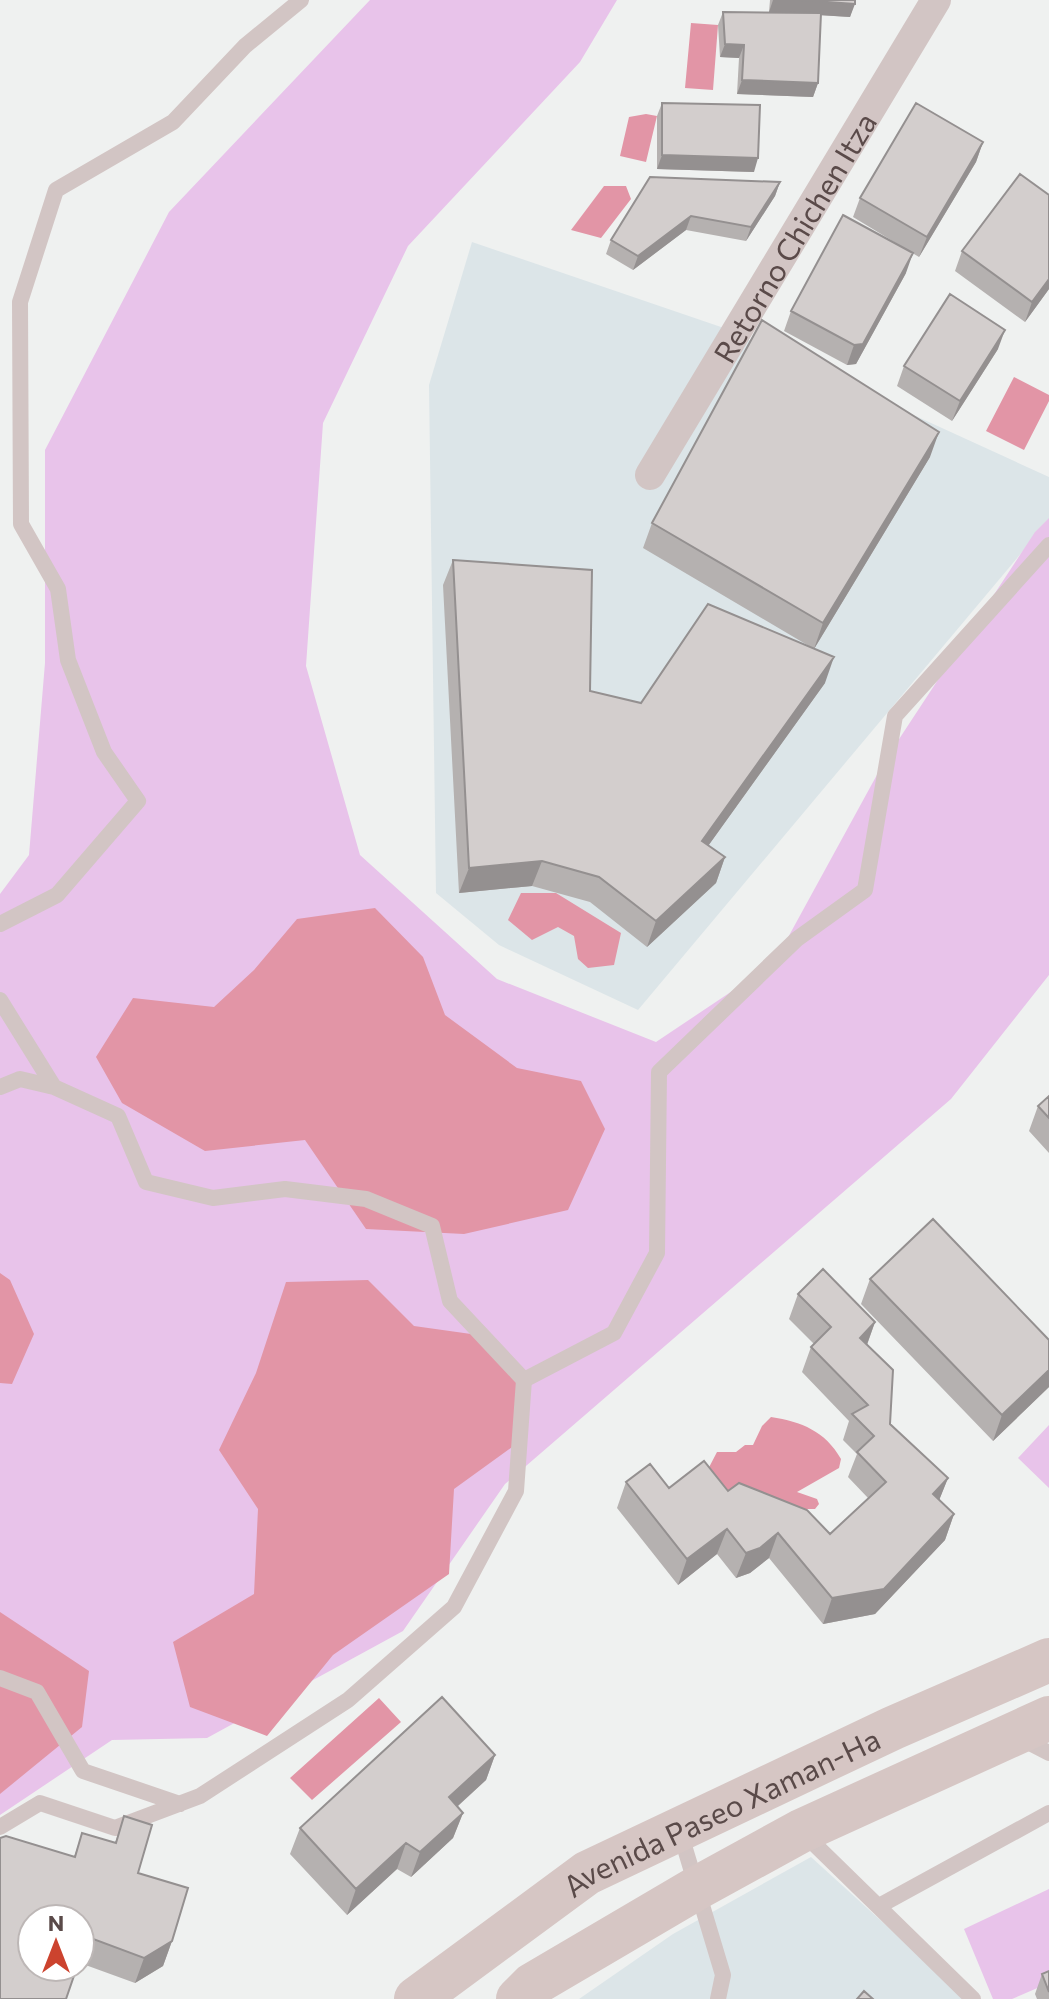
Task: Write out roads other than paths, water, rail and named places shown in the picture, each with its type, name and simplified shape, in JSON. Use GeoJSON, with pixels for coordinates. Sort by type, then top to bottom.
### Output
{"type":"FeatureCollection","features":[{"type":"Feature","properties":{"kind":"main road","name":"Avenida Paseo Xaman-Ha"},"geometry":{"type":"LineString","coordinates":[[416,1999],[587,1873],[893,1728],[1049,1660]]}},
{"type":"Feature","properties":{"kind":"main road","name":"Avenida Paseo Xaman-Ha"},"geometry":{"type":"LineString","coordinates":[[518,1999],[532,1985],[801,1831],[1030,1726]]}},
{"type":"Feature","properties":{"kind":"street","name":"Retorno Chichen Itza"},"geometry":{"type":"LineString","coordinates":[[650,475],[936,0]]}},
{"type":"Feature","properties":{"kind":"lane"},"geometry":{"type":"LineString","coordinates":[[0,924],[57,895],[138,801],[104,752],[68,660],[58,589],[21,524],[20,302],[56,190],[173,122],[245,46],[301,0]]}},
{"type":"Feature","properties":{"kind":"lane"},"geometry":{"type":"LineString","coordinates":[[524,1380],[614,1333],[657,1253],[659,1072],[797,939],[865,890],[895,716],[1049,545]]}},
{"type":"Feature","properties":{"kind":"lane"},"geometry":{"type":"LineString","coordinates":[[0,1000],[54,1087]]}},
{"type":"Feature","properties":{"kind":"lane"},"geometry":{"type":"LineString","coordinates":[[0,1087],[20,1079],[54,1087],[118,1116],[146,1182],[213,1198],[285,1189],[366,1199],[432,1226],[450,1301],[524,1380],[516,1491],[454,1607],[348,1700],[200,1796],[115,1828],[40,1803],[0,1827]]}},
{"type":"Feature","properties":{"kind":"lane"},"geometry":{"type":"LineString","coordinates":[[0,1678],[37,1692],[83,1771],[180,1804]]}},
{"type":"Feature","properties":{"kind":"lane"},"geometry":{"type":"LineString","coordinates":[[1030,1726],[1049,1753]]}},
{"type":"Feature","properties":{"kind":"lane"},"geometry":{"type":"LineString","coordinates":[[879,1906],[1049,1813]]}},
{"type":"Feature","properties":{"kind":"lane"},"geometry":{"type":"LineString","coordinates":[[679,1830],[723,1975],[718,1999]]}},
{"type":"Feature","properties":{"kind":"lane"},"geometry":{"type":"LineString","coordinates":[[801,1831],[973,1999]]}}]}
